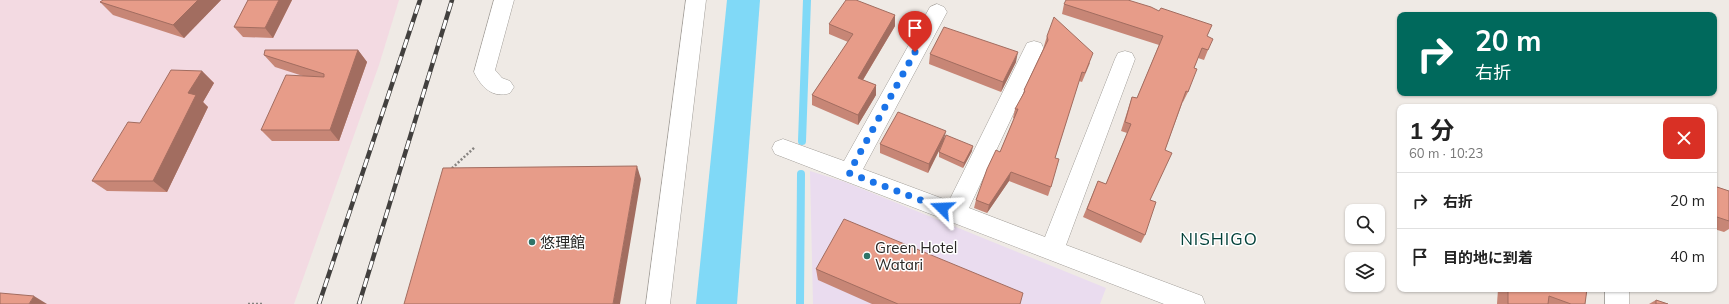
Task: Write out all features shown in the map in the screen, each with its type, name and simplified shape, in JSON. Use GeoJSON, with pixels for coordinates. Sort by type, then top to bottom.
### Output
{"type":"FeatureCollection","features":[{"type":"Feature","properties":{"kind":"street"},"geometry":{"type":"LineString","coordinates":[[503,87],[495,86],[484,72],[504,0]]}},
{"type":"Feature","properties":{"kind":"street"},"geometry":{"type":"LineString","coordinates":[[658,304],[696,0]]}},
{"type":"Feature","properties":{"kind":"street"},"geometry":{"type":"LineString","coordinates":[[849,173],[937,12]]}},
{"type":"Feature","properties":{"kind":"street"},"geometry":{"type":"LineString","coordinates":[[955,213],[1034,49]]}},
{"type":"Feature","properties":{"kind":"street"},"geometry":{"type":"LineString","coordinates":[[1052,250],[1125,59]]}},
{"type":"Feature","properties":{"kind":"street"},"geometry":{"type":"LineString","coordinates":[[783,148],[1193,304]]}},
{"type":"Feature","properties":{"kind":"street"},"geometry":{"type":"LineString","coordinates":[[1617,292],[1617,304]]}},
{"type":"Feature","properties":{"kind":"path"},"geometry":{"type":"LineString","coordinates":[[446,173],[475,147]]}},
{"type":"Feature","properties":{"kind":"path"},"geometry":{"type":"LineString","coordinates":[[248,304],[263,304]]}},
{"type":"Feature","properties":{"kind":"shaded area"},"geometry":{"type":"Polygon","coordinates":[[[0,0],[399,0],[379,65],[294,304],[0,304],[0,0]]]}},
{"type":"Feature","properties":{"kind":"shaded area"},"geometry":{"type":"Polygon","coordinates":[[[810,171],[845,182],[1106,288],[1100,304],[813,304],[810,171]]]}},
{"type":"Feature","properties":{"kind":"water"},"geometry":{"type":"Polygon","coordinates":[[[727,0],[760,0],[737,304],[696,304],[727,0]]]}},
{"type":"Feature","properties":{"kind":"building"},"geometry":{"type":"Polygon","coordinates":[[[103,0],[198,0],[173,25],[100,2],[103,0]]]}},
{"type":"Feature","properties":{"kind":"building"},"geometry":{"type":"Polygon","coordinates":[[[248,0],[279,0],[265,28],[234,27],[248,0]]]}},
{"type":"Feature","properties":{"kind":"building"},"geometry":{"type":"Polygon","coordinates":[[[846,0],[856,0],[895,15],[858,78],[876,85],[858,115],[812,95],[853,34],[829,24],[846,0]]]}},
{"type":"Feature","properties":{"kind":"building"},"geometry":{"type":"Polygon","coordinates":[[[1066,0],[1128,0],[1159,11],[1161,8],[1212,25],[1207,36],[1213,39],[1208,50],[1202,48],[1194,68],[1197,69],[1188,92],[1186,91],[1165,150],[1172,153],[1150,200],[1156,202],[1145,235],[1087,209],[1098,181],[1106,184],[1131,124],[1125,122],[1132,97],[1137,98],[1163,36],[1064,4],[1066,0]]]}},
{"type":"Feature","properties":{"kind":"building"},"geometry":{"type":"Polygon","coordinates":[[[1054,17],[1093,53],[1085,73],[1082,72],[1055,158],[1059,159],[1051,187],[1011,172],[989,205],[976,200],[987,169],[996,150],[1000,152],[1018,109],[1015,109],[1025,91],[1024,90],[1048,40],[1047,36],[1054,17]]]}},
{"type":"Feature","properties":{"kind":"building"},"geometry":{"type":"Polygon","coordinates":[[[944,27],[1018,52],[1003,82],[930,54],[944,27]]]}},
{"type":"Feature","properties":{"kind":"building"},"geometry":{"type":"Polygon","coordinates":[[[265,50],[358,50],[330,130],[261,130],[286,75],[324,77],[324,74],[264,55],[265,50]]]}},
{"type":"Feature","properties":{"kind":"building"},"geometry":{"type":"Polygon","coordinates":[[[171,70],[202,71],[188,93],[196,95],[153,181],[92,181],[128,122],[140,123],[171,70]]]}},
{"type":"Feature","properties":{"kind":"building"},"geometry":{"type":"Polygon","coordinates":[[[898,112],[946,131],[929,164],[880,144],[898,112]]]}},
{"type":"Feature","properties":{"kind":"building"},"geometry":{"type":"Polygon","coordinates":[[[946,135],[973,146],[964,163],[939,152],[946,135]]]}},
{"type":"Feature","properties":{"kind":"building","name":"悠理館"},"geometry":{"type":"Polygon","coordinates":[[[637,166],[613,304],[404,304],[443,168],[637,166]]]}},
{"type":"Feature","properties":{"kind":"building"},"geometry":{"type":"Polygon","coordinates":[[[1717,187],[1729,191],[1729,221],[1717,217],[1717,187]]]}},
{"type":"Feature","properties":{"kind":"building","name":"Green Hotel Watari"},"geometry":{"type":"Polygon","coordinates":[[[844,219],[1023,293],[1020,304],[898,304],[816,269],[844,219]]]}},
{"type":"Feature","properties":{"kind":"building"},"geometry":{"type":"Polygon","coordinates":[[[1508,292],[1587,292],[1585,304],[1571,304],[1549,296],[1548,304],[1508,304],[1508,292]]]}},
{"type":"Feature","properties":{"kind":"building"},"geometry":{"type":"Polygon","coordinates":[[[0,293],[34,296],[29,304],[0,304],[0,293]]]}},
{"type":"Feature","properties":{"kind":"building"},"geometry":{"type":"Polygon","coordinates":[[[1656,300],[1668,304],[1656,304],[1656,300]]]}},
{"type":"Feature","properties":{"kind":"waterway"},"geometry":{"type":"LineString","coordinates":[[802,141],[807,0]]}},
{"type":"Feature","properties":{"kind":"waterway"},"geometry":{"type":"LineString","coordinates":[[800,304],[801,174]]}},
{"type":"Feature","properties":{"kind":"railway"},"geometry":{"type":"LineString","coordinates":[[319,304],[420,0]]}},
{"type":"Feature","properties":{"kind":"railway"},"geometry":{"type":"LineString","coordinates":[[359,304],[452,0]]}},
{"type":"Feature","properties":{"kind":"place","name":"悠理館"},"geometry":{"type":"Point","coordinates":[532,242]}},
{"type":"Feature","properties":{"kind":"place","name":"Green Hotel Watari"},"geometry":{"type":"Point","coordinates":[867,256]}},
{"type":"Feature","properties":{"kind":"district","name":"NISHIGO"},"geometry":{"type":"Point","coordinates":[1219,238]}},
{"type":"Feature","properties":{"kind":"route"},"geometry":{"type":"LineString","coordinates":[[915,52],[849,173],[942,208]]}}]}
